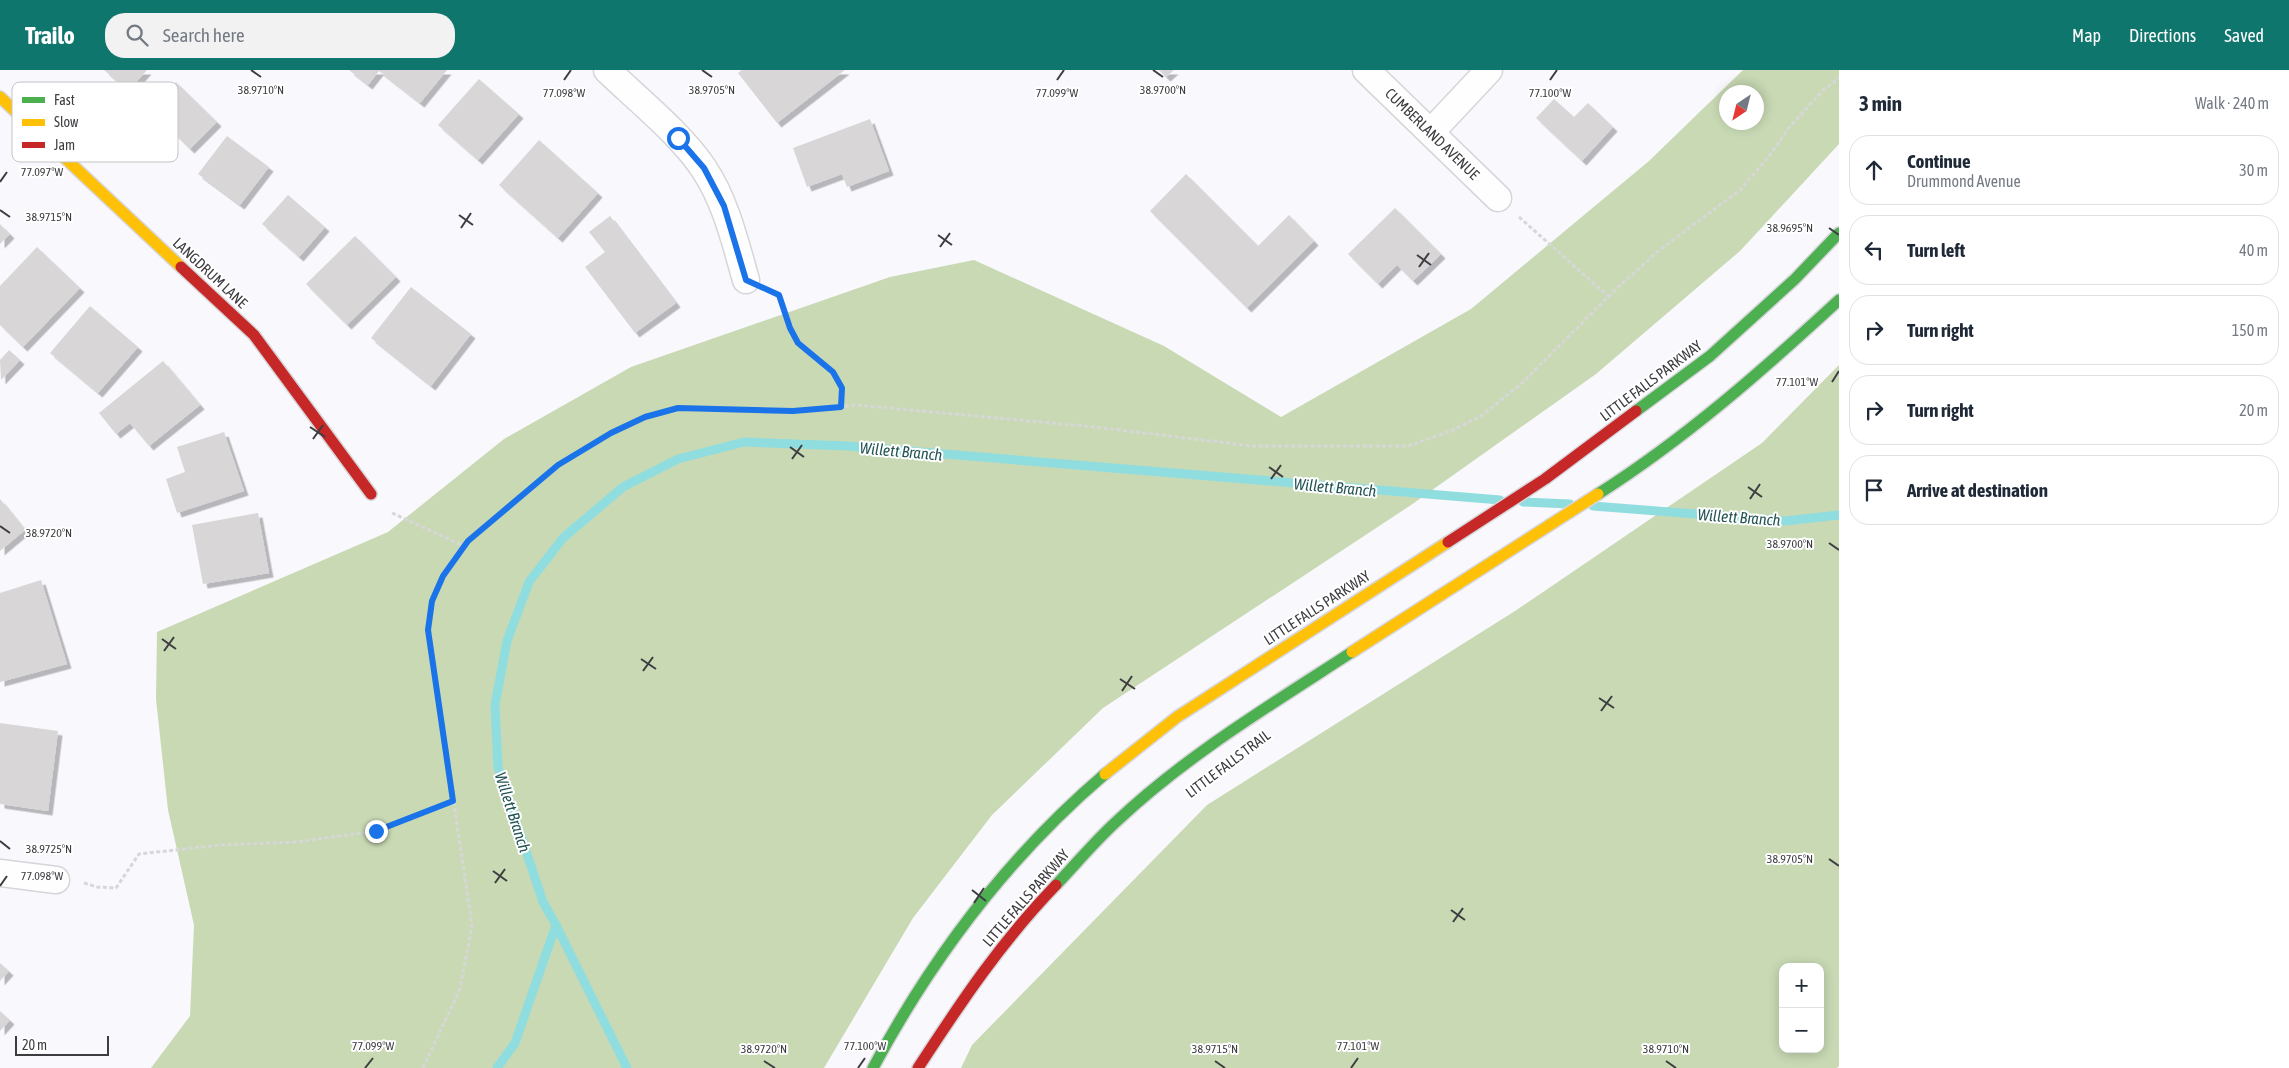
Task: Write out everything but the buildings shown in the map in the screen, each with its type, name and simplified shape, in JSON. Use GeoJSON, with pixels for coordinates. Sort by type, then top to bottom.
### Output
{"type":"FeatureCollection","features":[{"type":"Feature","properties":{"kind":"main road","name":"LANGDRUM LANE"},"geometry":{"type":"LineString","coordinates":[[0,98],[12,109]]}},
{"type":"Feature","properties":{"kind":"main road","name":"LANGDRUM LANE"},"geometry":{"type":"LineString","coordinates":[[69,162],[254,335],[372,494]]}},
{"type":"Feature","properties":{"kind":"main road","name":"LITTLE FALLS PARKWAY"},"geometry":{"type":"LineString","coordinates":[[873,1068],[886,1040],[943,952],[1008,872],[1078,800],[1177,717],[1545,479],[1710,356],[1795,279],[1839,233]]}},
{"type":"Feature","properties":{"kind":"main road","name":"LITTLE FALLS PARKWAY"},"geometry":{"type":"LineString","coordinates":[[918,1068],[971,986],[1021,922],[1117,821],[1189,762],[1269,706],[1616,483],[1699,423],[1758,375],[1839,300]]}},
{"type":"Feature","properties":{"kind":"street"},"geometry":{"type":"LineString","coordinates":[[606,70],[678,138],[704,168],[724,206],[746,280]]}},
{"type":"Feature","properties":{"kind":"street","name":"CUMBERLAND AVENUE"},"geometry":{"type":"LineString","coordinates":[[1366,70],[1498,198]]}},
{"type":"Feature","properties":{"kind":"street"},"geometry":{"type":"LineString","coordinates":[[1431,132],[1490,70]]}},
{"type":"Feature","properties":{"kind":"street"},"geometry":{"type":"LineString","coordinates":[[0,873],[56,880]]}},
{"type":"Feature","properties":{"kind":"path"},"geometry":{"type":"LineString","coordinates":[[423,1068],[460,989],[472,925],[428,630],[432,601],[443,576],[464,546],[558,465],[611,433],[645,417],[678,408],[793,411],[856,406],[1095,427],[1252,446],[1408,446],[1451,431],[1481,416],[1520,385],[1609,296],[1662,248],[1739,191],[1767,159],[1789,128],[1823,90],[1839,78]]}},
{"type":"Feature","properties":{"kind":"path"},"geometry":{"type":"LineString","coordinates":[[1498,198],[1609,296]]}},
{"type":"Feature","properties":{"kind":"path"},"geometry":{"type":"LineString","coordinates":[[746,280],[779,295],[790,328],[798,343],[833,372],[842,388],[841,407]]}},
{"type":"Feature","properties":{"kind":"path"},"geometry":{"type":"LineString","coordinates":[[372,494],[374,504],[464,546]]}},
{"type":"Feature","properties":{"kind":"path"},"geometry":{"type":"LineString","coordinates":[[56,880],[116,888],[139,854],[220,845],[297,842],[376,831],[453,801]]}},
{"type":"Feature","properties":{"kind":"green space"},"geometry":{"type":"Polygon","coordinates":[[[1743,70],[1839,70],[1839,144],[1740,251],[1596,374],[1411,505],[1103,708],[992,815],[913,918],[824,1068],[151,1068],[190,1016],[194,925],[168,810],[156,699],[157,632],[388,532],[504,439],[631,367],[890,277],[974,260],[1164,346],[1281,417],[1471,309],[1649,161],[1719,93],[1719,130],[1764,130],[1764,85],[1728,85],[1743,70]]]}},
{"type":"Feature","properties":{"kind":"green space"},"geometry":{"type":"Polygon","coordinates":[[[1839,365],[1839,1066],[1837,1068],[961,1068],[972,1045],[1207,805],[1515,611],[1762,443],[1839,365]]]}},
{"type":"Feature","properties":{"kind":"waterway","name":"Willett Branch"},"geometry":{"type":"LineString","coordinates":[[627,1068],[543,902],[498,767],[495,705],[507,641],[529,582],[563,538],[623,487],[678,459],[744,442],[848,446],[1500,500]]}},
{"type":"Feature","properties":{"kind":"waterway","name":"Willett Branch"},"geometry":{"type":"LineString","coordinates":[[1523,502],[1570,504]]}},
{"type":"Feature","properties":{"kind":"waterway","name":"Willett Branch"},"geometry":{"type":"LineString","coordinates":[[1593,506],[1785,521],[1839,515]]}},
{"type":"Feature","properties":{"kind":"waterway"},"geometry":{"type":"LineString","coordinates":[[497,1068],[515,1043],[556,925]]}},
{"type":"Feature","properties":{"kind":"traffic: fast"},"geometry":{"type":"LineString","coordinates":[[1636,411],[1710,356],[1795,279],[1839,233]]}},
{"type":"Feature","properties":{"kind":"traffic: fast"},"geometry":{"type":"LineString","coordinates":[[1598,494],[1662,450],[1723,402],[1839,300]]}},
{"type":"Feature","properties":{"kind":"traffic: fast"},"geometry":{"type":"LineString","coordinates":[[1056,885],[1109,829],[1172,774],[1231,731],[1352,652]]}},
{"type":"Feature","properties":{"kind":"traffic: fast"},"geometry":{"type":"LineString","coordinates":[[873,1068],[921,987],[947,948],[976,910],[1037,839],[1070,805],[1105,774]]}},
{"type":"Feature","properties":{"kind":"traffic: slow"},"geometry":{"type":"LineString","coordinates":[[0,97],[12,108]]}},
{"type":"Feature","properties":{"kind":"traffic: slow"},"geometry":{"type":"LineString","coordinates":[[69,162],[181,267]]}},
{"type":"Feature","properties":{"kind":"traffic: slow"},"geometry":{"type":"LineString","coordinates":[[1352,652],[1598,494]]}},
{"type":"Feature","properties":{"kind":"traffic: slow"},"geometry":{"type":"LineString","coordinates":[[1105,774],[1177,717],[1448,542]]}},
{"type":"Feature","properties":{"kind":"traffic: jam"},"geometry":{"type":"LineString","coordinates":[[181,267],[254,335],[371,494]]}},
{"type":"Feature","properties":{"kind":"traffic: jam"},"geometry":{"type":"LineString","coordinates":[[1448,542],[1545,479],[1636,411]]}},
{"type":"Feature","properties":{"kind":"traffic: jam"},"geometry":{"type":"LineString","coordinates":[[918,1068],[966,996],[1017,928],[1056,885]]}},
{"type":"Feature","properties":{"kind":"route"},"geometry":{"type":"LineString","coordinates":[[376,831],[453,801],[428,630],[432,601],[443,576],[468,541],[558,465],[611,433],[645,417],[678,408],[793,411],[841,407],[842,388],[833,372],[798,343],[790,328],[779,295],[746,280],[724,206],[704,168],[678,138]]}}]}
